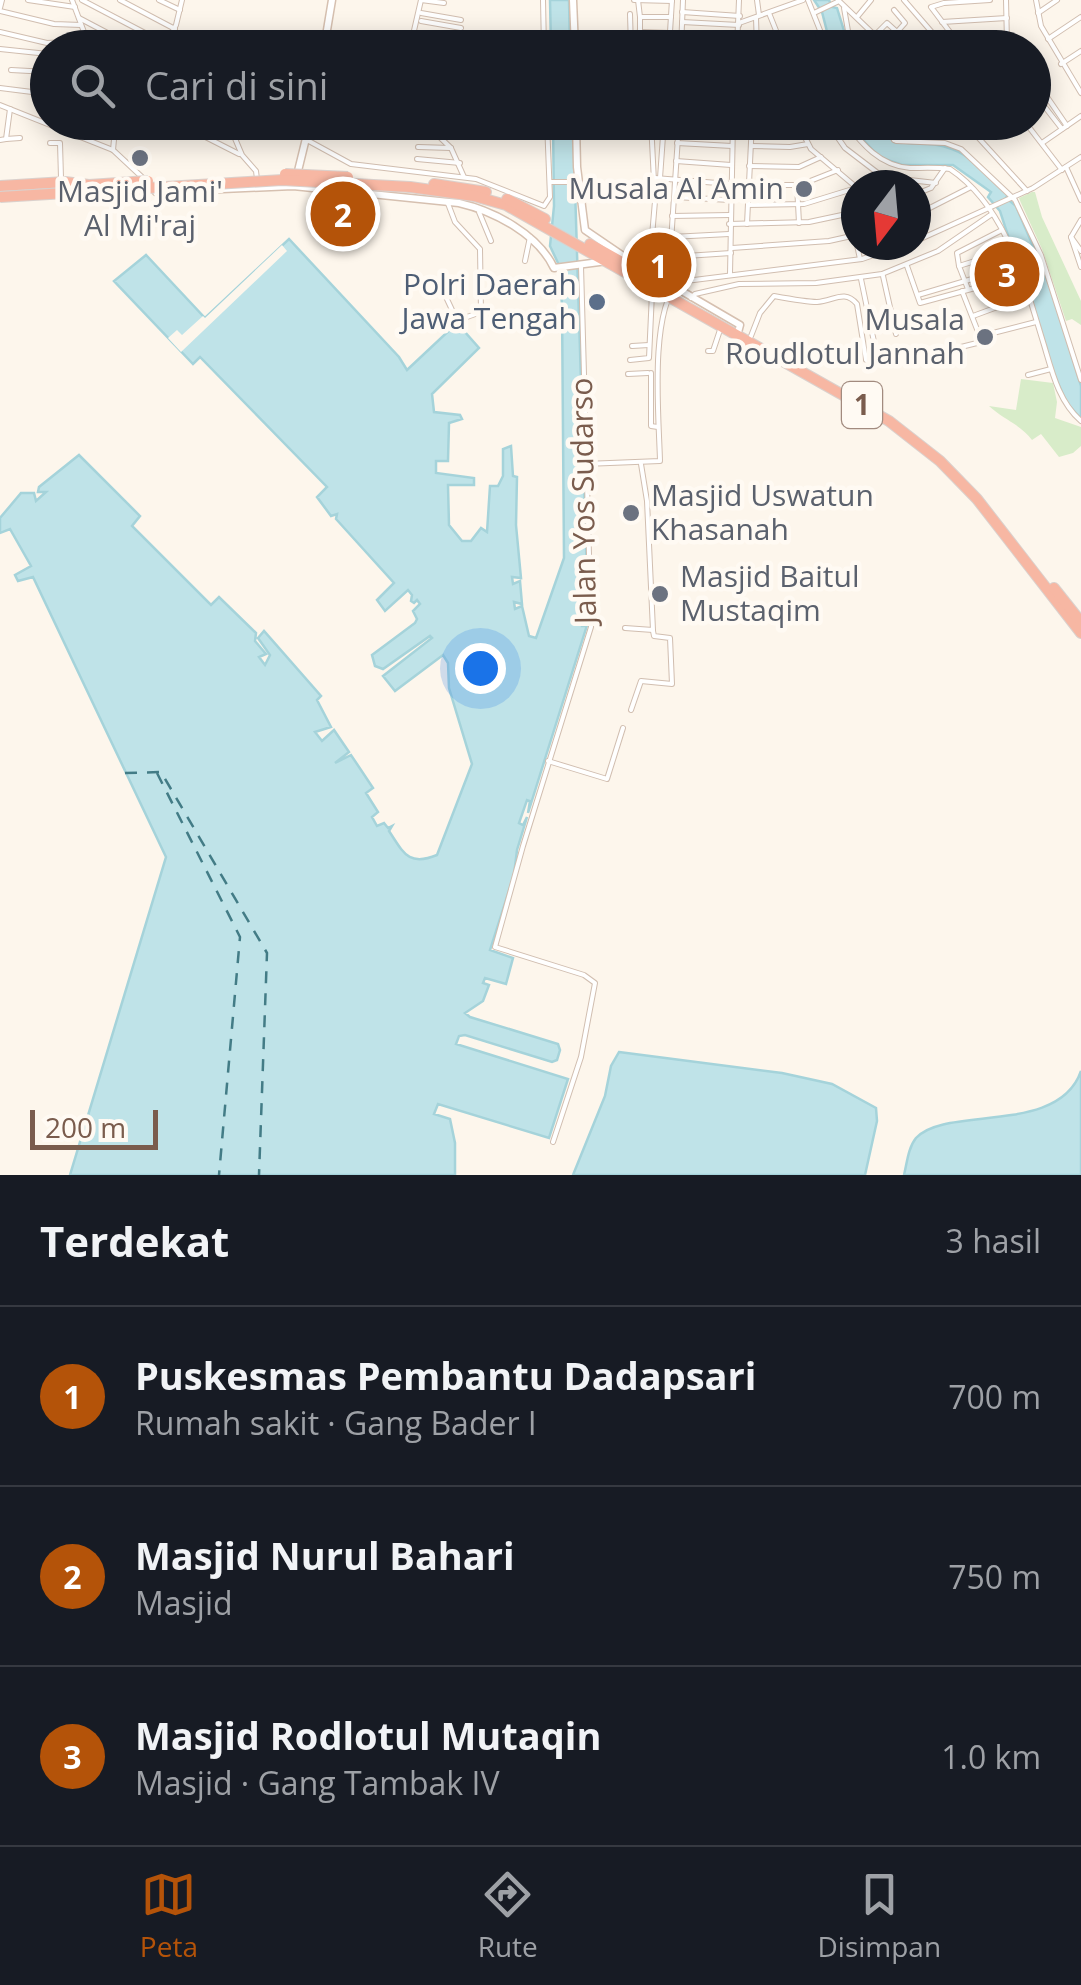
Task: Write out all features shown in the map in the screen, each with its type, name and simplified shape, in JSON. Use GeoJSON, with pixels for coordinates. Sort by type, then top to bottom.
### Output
{"type":"FeatureCollection","features":[{"type":"Feature","properties":{"kind":"highway","name":"1"},"geometry":{"type":"LineString","coordinates":[[0,193],[282,174],[492,193],[522,205],[606,260],[671,292]]}},
{"type":"Feature","properties":{"kind":"highway","name":"1"},"geometry":{"type":"LineString","coordinates":[[0,193],[282,180],[410,184]]}},
{"type":"Feature","properties":{"kind":"highway","name":"1"},"geometry":{"type":"LineString","coordinates":[[606,260],[624,260],[671,292],[875,412],[940,461],[977,499],[1081,632]]}},
{"type":"Feature","properties":{"kind":"highway","name":"1"},"geometry":{"type":"LineString","coordinates":[[743,334],[887,412],[927,442],[998,513],[1081,622]]}},
{"type":"Feature","properties":{"kind":"street"},"geometry":{"type":"LineString","coordinates":[[2,0],[0,9],[54,24],[80,22],[97,30]]}},
{"type":"Feature","properties":{"kind":"street"},"geometry":{"type":"LineString","coordinates":[[28,0],[75,8]]}},
{"type":"Feature","properties":{"kind":"street"},"geometry":{"type":"LineString","coordinates":[[72,0],[83,30]]}},
{"type":"Feature","properties":{"kind":"street"},"geometry":{"type":"LineString","coordinates":[[82,0],[136,30]]}},
{"type":"Feature","properties":{"kind":"street"},"geometry":{"type":"LineString","coordinates":[[120,0],[175,29],[182,0]]}},
{"type":"Feature","properties":{"kind":"street"},"geometry":{"type":"LineString","coordinates":[[159,0],[180,10]]}},
{"type":"Feature","properties":{"kind":"street"},"geometry":{"type":"LineString","coordinates":[[327,30],[332,0]]}},
{"type":"Feature","properties":{"kind":"street"},"geometry":{"type":"LineString","coordinates":[[416,30],[422,0],[444,3]]}},
{"type":"Feature","properties":{"kind":"street"},"geometry":{"type":"LineString","coordinates":[[543,0],[544,30]]}},
{"type":"Feature","properties":{"kind":"street"},"geometry":{"type":"LineString","coordinates":[[572,0],[574,30]]}},
{"type":"Feature","properties":{"kind":"street"},"geometry":{"type":"LineString","coordinates":[[640,30],[636,0],[672,1],[670,30]]}},
{"type":"Feature","properties":{"kind":"street"},"geometry":{"type":"LineString","coordinates":[[682,30],[683,0]]}},
{"type":"Feature","properties":{"kind":"street"},"geometry":{"type":"LineString","coordinates":[[738,30],[739,0]]}},
{"type":"Feature","properties":{"kind":"street"},"geometry":{"type":"LineString","coordinates":[[757,0],[758,30]]}},
{"type":"Feature","properties":{"kind":"street"},"geometry":{"type":"LineString","coordinates":[[682,22],[739,24],[805,0],[818,11],[823,30]]}},
{"type":"Feature","properties":{"kind":"street"},"geometry":{"type":"LineString","coordinates":[[857,17],[872,0]]}},
{"type":"Feature","properties":{"kind":"street"},"geometry":{"type":"LineString","coordinates":[[904,0],[931,30]]}},
{"type":"Feature","properties":{"kind":"street"},"geometry":{"type":"LineString","coordinates":[[948,30],[932,6],[943,1],[990,0]]}},
{"type":"Feature","properties":{"kind":"street"},"geometry":{"type":"LineString","coordinates":[[1006,0],[1008,30]]}},
{"type":"Feature","properties":{"kind":"street"},"geometry":{"type":"LineString","coordinates":[[1036,0],[1044,30]]}},
{"type":"Feature","properties":{"kind":"street"},"geometry":{"type":"LineString","coordinates":[[1038,14],[1057,0]]}},
{"type":"Feature","properties":{"kind":"street"},"geometry":{"type":"LineString","coordinates":[[818,11],[839,3]]}},
{"type":"Feature","properties":{"kind":"street"},"geometry":{"type":"LineString","coordinates":[[839,3],[870,30]]}},
{"type":"Feature","properties":{"kind":"street"},"geometry":{"type":"LineString","coordinates":[[839,3],[846,30]]}},
{"type":"Feature","properties":{"kind":"street"},"geometry":{"type":"LineString","coordinates":[[894,10],[905,23],[898,30]]}},
{"type":"Feature","properties":{"kind":"street"},"geometry":{"type":"LineString","coordinates":[[682,12],[740,16]]}},
{"type":"Feature","properties":{"kind":"street"},"geometry":{"type":"LineString","coordinates":[[768,12],[776,30]]}},
{"type":"Feature","properties":{"kind":"street"},"geometry":{"type":"LineString","coordinates":[[420,13],[461,20]]}},
{"type":"Feature","properties":{"kind":"street"},"geometry":{"type":"LineString","coordinates":[[630,14],[630,30]]}},
{"type":"Feature","properties":{"kind":"street"},"geometry":{"type":"LineString","coordinates":[[640,17],[671,17]]}},
{"type":"Feature","properties":{"kind":"street"},"geometry":{"type":"LineString","coordinates":[[1051,37],[1081,17]]}},
{"type":"Feature","properties":{"kind":"street"},"geometry":{"type":"LineString","coordinates":[[942,22],[1007,18]]}},
{"type":"Feature","properties":{"kind":"street"},"geometry":{"type":"LineString","coordinates":[[419,20],[461,28]]}},
{"type":"Feature","properties":{"kind":"street"},"geometry":{"type":"LineString","coordinates":[[0,32],[30,39]]}},
{"type":"Feature","properties":{"kind":"street"},"geometry":{"type":"LineString","coordinates":[[1051,44],[1081,93]]}},
{"type":"Feature","properties":{"kind":"street"},"geometry":{"type":"LineString","coordinates":[[0,49],[30,52]]}},
{"type":"Feature","properties":{"kind":"street"},"geometry":{"type":"LineString","coordinates":[[1062,64],[1081,50]]}},
{"type":"Feature","properties":{"kind":"street"},"geometry":{"type":"LineString","coordinates":[[11,70],[30,71]]}},
{"type":"Feature","properties":{"kind":"street"},"geometry":{"type":"LineString","coordinates":[[0,88],[30,92]]}},
{"type":"Feature","properties":{"kind":"street"},"geometry":{"type":"LineString","coordinates":[[0,105],[30,116]]}},
{"type":"Feature","properties":{"kind":"street"},"geometry":{"type":"LineString","coordinates":[[1051,105],[1065,127]]}},
{"type":"Feature","properties":{"kind":"street"},"geometry":{"type":"LineString","coordinates":[[10,109],[3,140],[20,138]]}},
{"type":"Feature","properties":{"kind":"street"},"geometry":{"type":"LineString","coordinates":[[1051,111],[1065,127]]}},
{"type":"Feature","properties":{"kind":"street"},"geometry":{"type":"LineString","coordinates":[[1051,137],[1081,116]]}},
{"type":"Feature","properties":{"kind":"street"},"geometry":{"type":"LineString","coordinates":[[61,178],[62,140]]}},
{"type":"Feature","properties":{"kind":"street"},"geometry":{"type":"LineString","coordinates":[[89,140],[114,150],[142,177],[145,193]]}},
{"type":"Feature","properties":{"kind":"street"},"geometry":{"type":"LineString","coordinates":[[114,150],[115,140]]}},
{"type":"Feature","properties":{"kind":"street"},"geometry":{"type":"LineString","coordinates":[[212,140],[242,155]]}},
{"type":"Feature","properties":{"kind":"street"},"geometry":{"type":"LineString","coordinates":[[236,140],[256,171],[258,188]]}},
{"type":"Feature","properties":{"kind":"street"},"geometry":{"type":"LineString","coordinates":[[293,186],[307,140],[351,164],[464,176],[542,206],[549,202],[552,182],[549,140]]}},
{"type":"Feature","properties":{"kind":"street"},"geometry":{"type":"LineString","coordinates":[[444,140],[464,176]]}},
{"type":"Feature","properties":{"kind":"street"},"geometry":{"type":"LineString","coordinates":[[576,140],[582,226],[734,338],[743,334],[772,297],[816,302],[848,296],[857,304],[866,360],[908,360],[982,342],[993,338],[993,333],[1036,322]]}},
{"type":"Feature","properties":{"kind":"street"},"geometry":{"type":"LineString","coordinates":[[653,140],[657,178]]}},
{"type":"Feature","properties":{"kind":"street"},"geometry":{"type":"LineString","coordinates":[[649,272],[662,140]]}},
{"type":"Feature","properties":{"kind":"street"},"geometry":{"type":"LineString","coordinates":[[585,464],[660,461],[658,355],[671,292],[670,237],[677,140]]}},
{"type":"Feature","properties":{"kind":"street"},"geometry":{"type":"LineString","coordinates":[[730,274],[732,140]]}},
{"type":"Feature","properties":{"kind":"street"},"geometry":{"type":"LineString","coordinates":[[747,224],[751,140]]}},
{"type":"Feature","properties":{"kind":"street"},"geometry":{"type":"LineString","coordinates":[[806,140],[841,173]]}},
{"type":"Feature","properties":{"kind":"street"},"geometry":{"type":"LineString","coordinates":[[840,140],[848,151],[886,178],[936,184]]}},
{"type":"Feature","properties":{"kind":"street"},"geometry":{"type":"LineString","coordinates":[[848,151],[860,140],[878,158],[901,167],[946,168],[990,206],[1023,282],[1062,396],[1081,421]]}},
{"type":"Feature","properties":{"kind":"street"},"geometry":{"type":"LineString","coordinates":[[894,140],[961,149],[1011,197],[1042,254],[1081,378]]}},
{"type":"Feature","properties":{"kind":"street"},"geometry":{"type":"LineString","coordinates":[[980,140],[1027,191]]}},
{"type":"Feature","properties":{"kind":"street"},"geometry":{"type":"LineString","coordinates":[[1040,140],[1064,168],[1081,198]]}},
{"type":"Feature","properties":{"kind":"street"},"geometry":{"type":"LineString","coordinates":[[1042,143],[1046,140]]}},
{"type":"Feature","properties":{"kind":"street"},"geometry":{"type":"LineString","coordinates":[[50,143],[60,143]]}},
{"type":"Feature","properties":{"kind":"street"},"geometry":{"type":"LineString","coordinates":[[677,144],[732,146]]}},
{"type":"Feature","properties":{"kind":"street"},"geometry":{"type":"LineString","coordinates":[[751,146],[790,148],[808,144]]}},
{"type":"Feature","properties":{"kind":"street"},"geometry":{"type":"LineString","coordinates":[[418,147],[451,148]]}},
{"type":"Feature","properties":{"kind":"street"},"geometry":{"type":"LineString","coordinates":[[931,234],[1027,191],[1081,156]]}},
{"type":"Feature","properties":{"kind":"street"},"geometry":{"type":"LineString","coordinates":[[749,166],[799,167],[822,157]]}},
{"type":"Feature","properties":{"kind":"street"},"geometry":{"type":"LineString","coordinates":[[417,160],[460,163]]}},
{"type":"Feature","properties":{"kind":"street"},"geometry":{"type":"LineString","coordinates":[[676,161],[731,165]]}},
{"type":"Feature","properties":{"kind":"street"},"geometry":{"type":"LineString","coordinates":[[931,186],[946,168]]}},
{"type":"Feature","properties":{"kind":"street"},"geometry":{"type":"LineString","coordinates":[[749,184],[797,185],[838,170]]}},
{"type":"Feature","properties":{"kind":"street"},"geometry":{"type":"LineString","coordinates":[[657,178],[730,184]]}},
{"type":"Feature","properties":{"kind":"street"},"geometry":{"type":"LineString","coordinates":[[552,182],[577,182]]}},
{"type":"Feature","properties":{"kind":"street"},"geometry":{"type":"LineString","coordinates":[[797,185],[799,223]]}},
{"type":"Feature","properties":{"kind":"street"},"geometry":{"type":"LineString","coordinates":[[0,193],[145,193],[293,186],[447,201],[477,208],[530,237],[557,268],[606,260],[652,293],[671,292],[691,298],[740,326],[743,334]]}},
{"type":"Feature","properties":{"kind":"street"},"geometry":{"type":"LineString","coordinates":[[931,208],[972,187]]}},
{"type":"Feature","properties":{"kind":"street"},"geometry":{"type":"LineString","coordinates":[[748,205],[798,204],[841,192]]}},
{"type":"Feature","properties":{"kind":"street"},"geometry":{"type":"LineString","coordinates":[[674,197],[730,200]]}},
{"type":"Feature","properties":{"kind":"street"},"geometry":{"type":"LineString","coordinates":[[438,280],[454,312],[467,318],[481,312],[480,249],[449,214],[447,201]]}},
{"type":"Feature","properties":{"kind":"street"},"geometry":{"type":"LineString","coordinates":[[477,208],[491,241]]}},
{"type":"Feature","properties":{"kind":"street"},"geometry":{"type":"LineString","coordinates":[[691,298],[739,284],[792,284],[882,274],[950,244],[994,213]]}},
{"type":"Feature","properties":{"kind":"street"},"geometry":{"type":"LineString","coordinates":[[672,216],[730,215]]}},
{"type":"Feature","properties":{"kind":"street"},"geometry":{"type":"LineString","coordinates":[[729,224],[799,223],[841,215]]}},
{"type":"Feature","properties":{"kind":"street"},"geometry":{"type":"LineString","coordinates":[[1081,220],[1071,244],[1081,266]]}},
{"type":"Feature","properties":{"kind":"street"},"geometry":{"type":"LineString","coordinates":[[982,342],[957,253],[1002,230]]}},
{"type":"Feature","properties":{"kind":"street"},"geometry":{"type":"LineString","coordinates":[[670,237],[729,234]]}},
{"type":"Feature","properties":{"kind":"street"},"geometry":{"type":"LineString","coordinates":[[525,261],[530,237]]}},
{"type":"Feature","properties":{"kind":"street"},"geometry":{"type":"LineString","coordinates":[[1072,237],[1081,251]]}},
{"type":"Feature","properties":{"kind":"street"},"geometry":{"type":"LineString","coordinates":[[670,256],[841,240]]}},
{"type":"Feature","properties":{"kind":"street"},"geometry":{"type":"LineString","coordinates":[[959,266],[1010,250]]}},
{"type":"Feature","properties":{"kind":"street"},"geometry":{"type":"LineString","coordinates":[[671,292],[682,281],[851,260]]}},
{"type":"Feature","properties":{"kind":"street"},"geometry":{"type":"LineString","coordinates":[[907,266],[920,304],[965,290],[1023,282]]}},
{"type":"Feature","properties":{"kind":"street"},"geometry":{"type":"LineString","coordinates":[[918,295],[1016,266]]}},
{"type":"Feature","properties":{"kind":"street","name":"Jalan Yos Sudarso"},"geometry":{"type":"LineString","coordinates":[[553,1142],[581,1057],[596,982],[495,948],[522,846],[591,627],[579,267]]}},
{"type":"Feature","properties":{"kind":"street"},"geometry":{"type":"LineString","coordinates":[[882,274],[896,334]]}},
{"type":"Feature","properties":{"kind":"street"},"geometry":{"type":"LineString","coordinates":[[860,278],[878,361]]}},
{"type":"Feature","properties":{"kind":"street"},"geometry":{"type":"LineString","coordinates":[[630,360],[650,358],[652,293]]}},
{"type":"Feature","properties":{"kind":"street"},"geometry":{"type":"LineString","coordinates":[[972,316],[1027,296]]}},
{"type":"Feature","properties":{"kind":"street"},"geometry":{"type":"LineString","coordinates":[[708,351],[713,351],[720,330]]}},
{"type":"Feature","properties":{"kind":"street"},"geometry":{"type":"LineString","coordinates":[[632,346],[649,345]]}},
{"type":"Feature","properties":{"kind":"street"},"geometry":{"type":"LineString","coordinates":[[1028,375],[1051,368]]}},
{"type":"Feature","properties":{"kind":"street"},"geometry":{"type":"LineString","coordinates":[[651,373],[651,426],[658,427]]}},
{"type":"Feature","properties":{"kind":"street"},"geometry":{"type":"LineString","coordinates":[[628,374],[658,373]]}},
{"type":"Feature","properties":{"kind":"street"},"geometry":{"type":"LineString","coordinates":[[631,710],[640,681],[670,686],[672,682],[670,638],[654,636],[652,630],[641,464]]}},
{"type":"Feature","properties":{"kind":"street"},"geometry":{"type":"LineString","coordinates":[[625,628],[652,630]]}},
{"type":"Feature","properties":{"kind":"street"},"geometry":{"type":"LineString","coordinates":[[548,761],[607,779],[623,728]]}},
{"type":"Feature","properties":{"kind":"green space"},"geometry":{"type":"Polygon","coordinates":[[[1032,192],[1081,301],[1081,325],[1072,319],[1066,321],[1042,249],[1019,198],[1032,192]]]}},
{"type":"Feature","properties":{"kind":"green space"},"geometry":{"type":"Polygon","coordinates":[[[1021,379],[1053,383],[1055,418],[1081,427],[1081,446],[1073,453],[1059,457],[1041,434],[1032,440],[989,406],[1016,410],[1021,379]]]}},
{"type":"Feature","properties":{"kind":"water"},"geometry":{"type":"Polygon","coordinates":[[[550,0],[569,0],[570,30],[551,30],[550,0]]]}},
{"type":"Feature","properties":{"kind":"water"},"geometry":{"type":"Polygon","coordinates":[[[814,0],[829,0],[837,8],[844,30],[827,30],[814,0]]]}},
{"type":"Feature","properties":{"kind":"water"},"geometry":{"type":"Polygon","coordinates":[[[553,140],[574,140],[588,609],[586,590],[582,590],[582,626],[586,626],[586,616],[588,622],[528,813],[527,800],[519,823],[523,825],[527,817],[514,875],[490,950],[513,958],[506,984],[485,978],[483,983],[489,985],[483,1001],[465,1013],[558,1044],[560,1050],[557,1060],[552,1062],[465,1035],[459,1036],[456,1044],[568,1079],[549,1138],[438,1104],[434,1114],[450,1119],[455,1175],[70,1175],[166,857],[33,577],[18,581],[15,575],[31,566],[10,529],[0,533],[0,518],[21,493],[34,493],[36,501],[46,492],[38,492],[39,487],[79,455],[140,516],[132,526],[211,605],[219,597],[256,633],[255,641],[266,654],[259,657],[265,665],[270,655],[258,638],[264,631],[321,696],[317,700],[331,727],[315,732],[322,741],[334,730],[349,752],[335,763],[351,755],[373,788],[366,793],[378,812],[372,817],[377,826],[392,826],[389,831],[407,855],[419,859],[437,855],[472,764],[443,655],[395,691],[383,676],[432,638],[383,669],[375,666],[372,655],[415,623],[413,611],[420,604],[411,601],[408,590],[385,611],[377,600],[394,583],[336,519],[337,514],[331,516],[317,497],[327,487],[200,357],[193,364],[114,281],[146,255],[205,318],[289,239],[407,370],[457,323],[479,348],[432,394],[434,412],[460,415],[462,419],[449,423],[448,461],[436,461],[436,473],[474,478],[474,485],[448,485],[449,525],[462,541],[471,541],[481,528],[487,532],[490,486],[498,486],[503,476],[503,449],[511,446],[513,476],[517,477],[521,578],[512,577],[513,584],[520,581],[522,604],[514,602],[515,609],[522,606],[529,636],[536,638],[564,558],[562,304],[558,263],[550,246],[553,140]]]}},
{"type":"Feature","properties":{"kind":"water"},"geometry":{"type":"Polygon","coordinates":[[[864,140],[895,140],[952,149],[975,163],[1008,194],[1006,198],[1016,206],[1052,291],[1081,386],[1081,419],[1067,403],[1052,370],[1000,211],[988,197],[991,192],[953,165],[902,165],[879,157],[864,140]]]}},
{"type":"Feature","properties":{"kind":"water"},"geometry":{"type":"Polygon","coordinates":[[[619,1052],[782,1073],[832,1084],[876,1108],[877,1121],[865,1175],[573,1175],[619,1052]]]}},
{"type":"Feature","properties":{"kind":"water"},"geometry":{"type":"Polygon","coordinates":[[[1081,1071],[1081,1175],[904,1175],[913,1142],[931,1128],[1027,1112],[1050,1104],[1069,1091],[1081,1071]]]}},
{"type":"Feature","properties":{"kind":"pier"},"geometry":{"type":"Polygon","coordinates":[[[282,245],[287,251],[181,352],[168,338],[177,330],[182,335],[205,318],[282,245]]]}},
{"type":"Feature","properties":{"kind":"ferry route"},"geometry":{"type":"LineString","coordinates":[[125,773],[161,772],[267,953],[259,1175]]}},
{"type":"Feature","properties":{"kind":"ferry route"},"geometry":{"type":"LineString","coordinates":[[157,773],[240,937],[219,1175]]}},
{"type":"Feature","properties":{"kind":"place","name":"Masjid Jami' Al Mi'raj"},"geometry":{"type":"Point","coordinates":[140,158]}},
{"type":"Feature","properties":{"kind":"place","name":"Musala Al Amin"},"geometry":{"type":"Point","coordinates":[804,189]}},
{"type":"Feature","properties":{"kind":"place","name":"Masjid Nurul Bahari"},"geometry":{"type":"Point","coordinates":[343,214]}},
{"type":"Feature","properties":{"kind":"place","name":"Puskesmas Pembantu Dadapsari"},"geometry":{"type":"Point","coordinates":[659,265]}},
{"type":"Feature","properties":{"kind":"place","name":"Masjid Rodlotul Mutaqin"},"geometry":{"type":"Point","coordinates":[1007,274]}},
{"type":"Feature","properties":{"kind":"place","name":"Polri Daerah Jawa Tengah"},"geometry":{"type":"Point","coordinates":[597,302]}},
{"type":"Feature","properties":{"kind":"place","name":"Musala Roudlotul Jannah"},"geometry":{"type":"Point","coordinates":[985,337]}},
{"type":"Feature","properties":{"kind":"place","name":"Masjid Uswatun Khasanah"},"geometry":{"type":"Point","coordinates":[631,513]}},
{"type":"Feature","properties":{"kind":"place","name":"Masjid Baitul Mustaqim"},"geometry":{"type":"Point","coordinates":[660,594]}}]}
